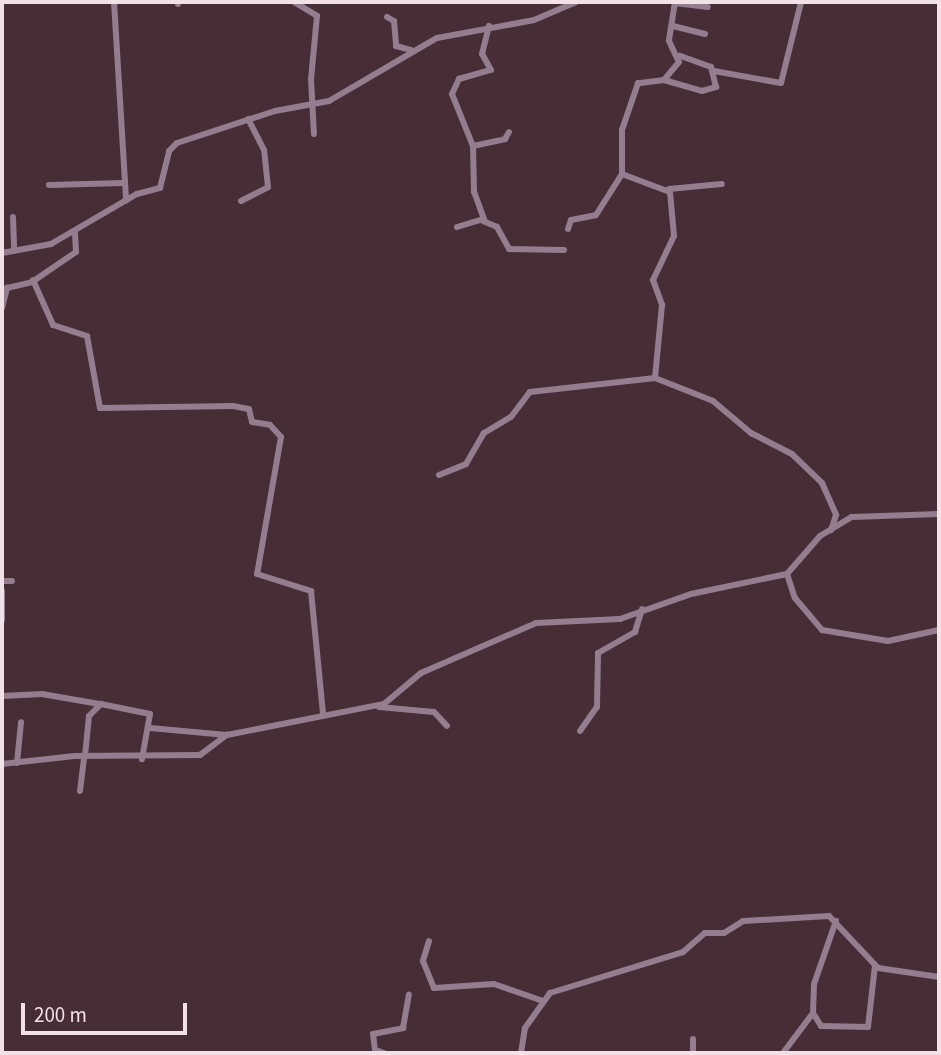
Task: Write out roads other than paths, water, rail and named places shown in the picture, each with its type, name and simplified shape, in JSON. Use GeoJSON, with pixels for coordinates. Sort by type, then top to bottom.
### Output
{"type":"FeatureCollection","features":[{"type":"Feature","properties":{"kind":"street"},"geometry":{"type":"LineString","coordinates":[[114,2],[123,183],[127,201]]}},
{"type":"Feature","properties":{"kind":"street"},"geometry":{"type":"LineString","coordinates":[[294,2],[317,16],[311,106],[314,134]]}},
{"type":"Feature","properties":{"kind":"street"},"geometry":{"type":"LineString","coordinates":[[2,253],[75,232],[127,201],[164,184],[173,145],[248,119],[311,106],[349,91],[411,50],[489,26],[534,20],[576,2]]}},
{"type":"Feature","properties":{"kind":"street"},"geometry":{"type":"LineString","coordinates":[[708,7],[675,2],[670,44],[680,56],[714,71],[781,83],[801,2]]}},
{"type":"Feature","properties":{"kind":"street"},"geometry":{"type":"LineString","coordinates":[[387,17],[394,21],[396,46],[411,50]]}},
{"type":"Feature","properties":{"kind":"street"},"geometry":{"type":"LineString","coordinates":[[483,221],[473,187],[473,146],[452,93],[460,79],[491,71],[482,54],[489,26]]}},
{"type":"Feature","properties":{"kind":"street"},"geometry":{"type":"LineString","coordinates":[[673,26],[705,34]]}},
{"type":"Feature","properties":{"kind":"street"},"geometry":{"type":"LineString","coordinates":[[664,80],[680,56]]}},
{"type":"Feature","properties":{"kind":"street"},"geometry":{"type":"LineString","coordinates":[[568,229],[571,220],[595,216],[601,200],[615,194],[622,174],[622,130],[637,85],[664,80],[707,90],[716,86],[714,71]]}},
{"type":"Feature","properties":{"kind":"street"},"geometry":{"type":"LineString","coordinates":[[241,201],[268,187],[264,150],[248,119]]}},
{"type":"Feature","properties":{"kind":"street"},"geometry":{"type":"LineString","coordinates":[[473,146],[505,139],[509,132]]}},
{"type":"Feature","properties":{"kind":"street"},"geometry":{"type":"LineString","coordinates":[[622,174],[669,189],[722,184]]}},
{"type":"Feature","properties":{"kind":"street"},"geometry":{"type":"LineString","coordinates":[[50,185],[123,183]]}},
{"type":"Feature","properties":{"kind":"street"},"geometry":{"type":"LineString","coordinates":[[655,378],[662,305],[653,280],[674,236],[669,189]]}},
{"type":"Feature","properties":{"kind":"street"},"geometry":{"type":"LineString","coordinates":[[13,217],[14,251]]}},
{"type":"Feature","properties":{"kind":"street"},"geometry":{"type":"LineString","coordinates":[[457,227],[483,221],[497,227],[509,249],[564,250]]}},
{"type":"Feature","properties":{"kind":"street"},"geometry":{"type":"LineString","coordinates":[[2,308],[7,288],[33,280],[76,252],[75,232]]}},
{"type":"Feature","properties":{"kind":"street"},"geometry":{"type":"LineString","coordinates":[[33,280],[53,325],[87,336],[100,408],[247,408],[252,422],[270,425],[281,437],[258,575],[311,591],[323,714]]}},
{"type":"Feature","properties":{"kind":"street"},"geometry":{"type":"LineString","coordinates":[[439,475],[466,464],[484,433],[511,417],[530,392],[655,378],[713,401],[751,433],[772,440],[804,465],[835,511],[831,530]]}},
{"type":"Feature","properties":{"kind":"street"},"geometry":{"type":"LineString","coordinates":[[377,706],[421,673],[536,624],[613,620],[642,609],[787,574],[831,530],[859,515],[939,514]]}},
{"type":"Feature","properties":{"kind":"street"},"geometry":{"type":"LineString","coordinates":[[787,574],[795,598],[822,630],[888,641],[939,630]]}},
{"type":"Feature","properties":{"kind":"street"},"geometry":{"type":"LineString","coordinates":[[2,581],[12,581]]}},
{"type":"Feature","properties":{"kind":"street"},"geometry":{"type":"LineString","coordinates":[[2,591],[2,620]]}},
{"type":"Feature","properties":{"kind":"street"},"geometry":{"type":"LineString","coordinates":[[580,731],[597,707],[598,653],[635,632],[642,609]]}},
{"type":"Feature","properties":{"kind":"street"},"geometry":{"type":"LineString","coordinates":[[2,696],[42,694],[146,711],[150,728],[142,759]]}},
{"type":"Feature","properties":{"kind":"street"},"geometry":{"type":"LineString","coordinates":[[80,791],[89,716],[101,704]]}},
{"type":"Feature","properties":{"kind":"street"},"geometry":{"type":"LineString","coordinates":[[150,728],[227,735],[323,714],[377,706],[434,712],[447,726]]}},
{"type":"Feature","properties":{"kind":"street"},"geometry":{"type":"LineString","coordinates":[[17,763],[21,722]]}},
{"type":"Feature","properties":{"kind":"street"},"geometry":{"type":"LineString","coordinates":[[2,764],[85,756],[142,759],[200,755],[227,735]]}},
{"type":"Feature","properties":{"kind":"street"},"geometry":{"type":"LineString","coordinates":[[521,1053],[523,1032],[543,1001],[605,972],[682,951],[705,933],[724,933],[743,921],[809,915],[836,921],[875,966],[939,977]]}},
{"type":"Feature","properties":{"kind":"street"},"geometry":{"type":"LineString","coordinates":[[783,1053],[813,1013],[814,984],[836,921]]}},
{"type":"Feature","properties":{"kind":"street"},"geometry":{"type":"LineString","coordinates":[[429,941],[424,961],[433,988],[494,984],[543,1001]]}},
{"type":"Feature","properties":{"kind":"street"},"geometry":{"type":"LineString","coordinates":[[813,1013],[823,1026],[868,1027],[875,966]]}},
{"type":"Feature","properties":{"kind":"street"},"geometry":{"type":"LineString","coordinates":[[384,1053],[374,1050],[373,1034],[403,1028],[409,995]]}},
{"type":"Feature","properties":{"kind":"street"},"geometry":{"type":"LineString","coordinates":[[693,1039],[693,1053]]}}]}
